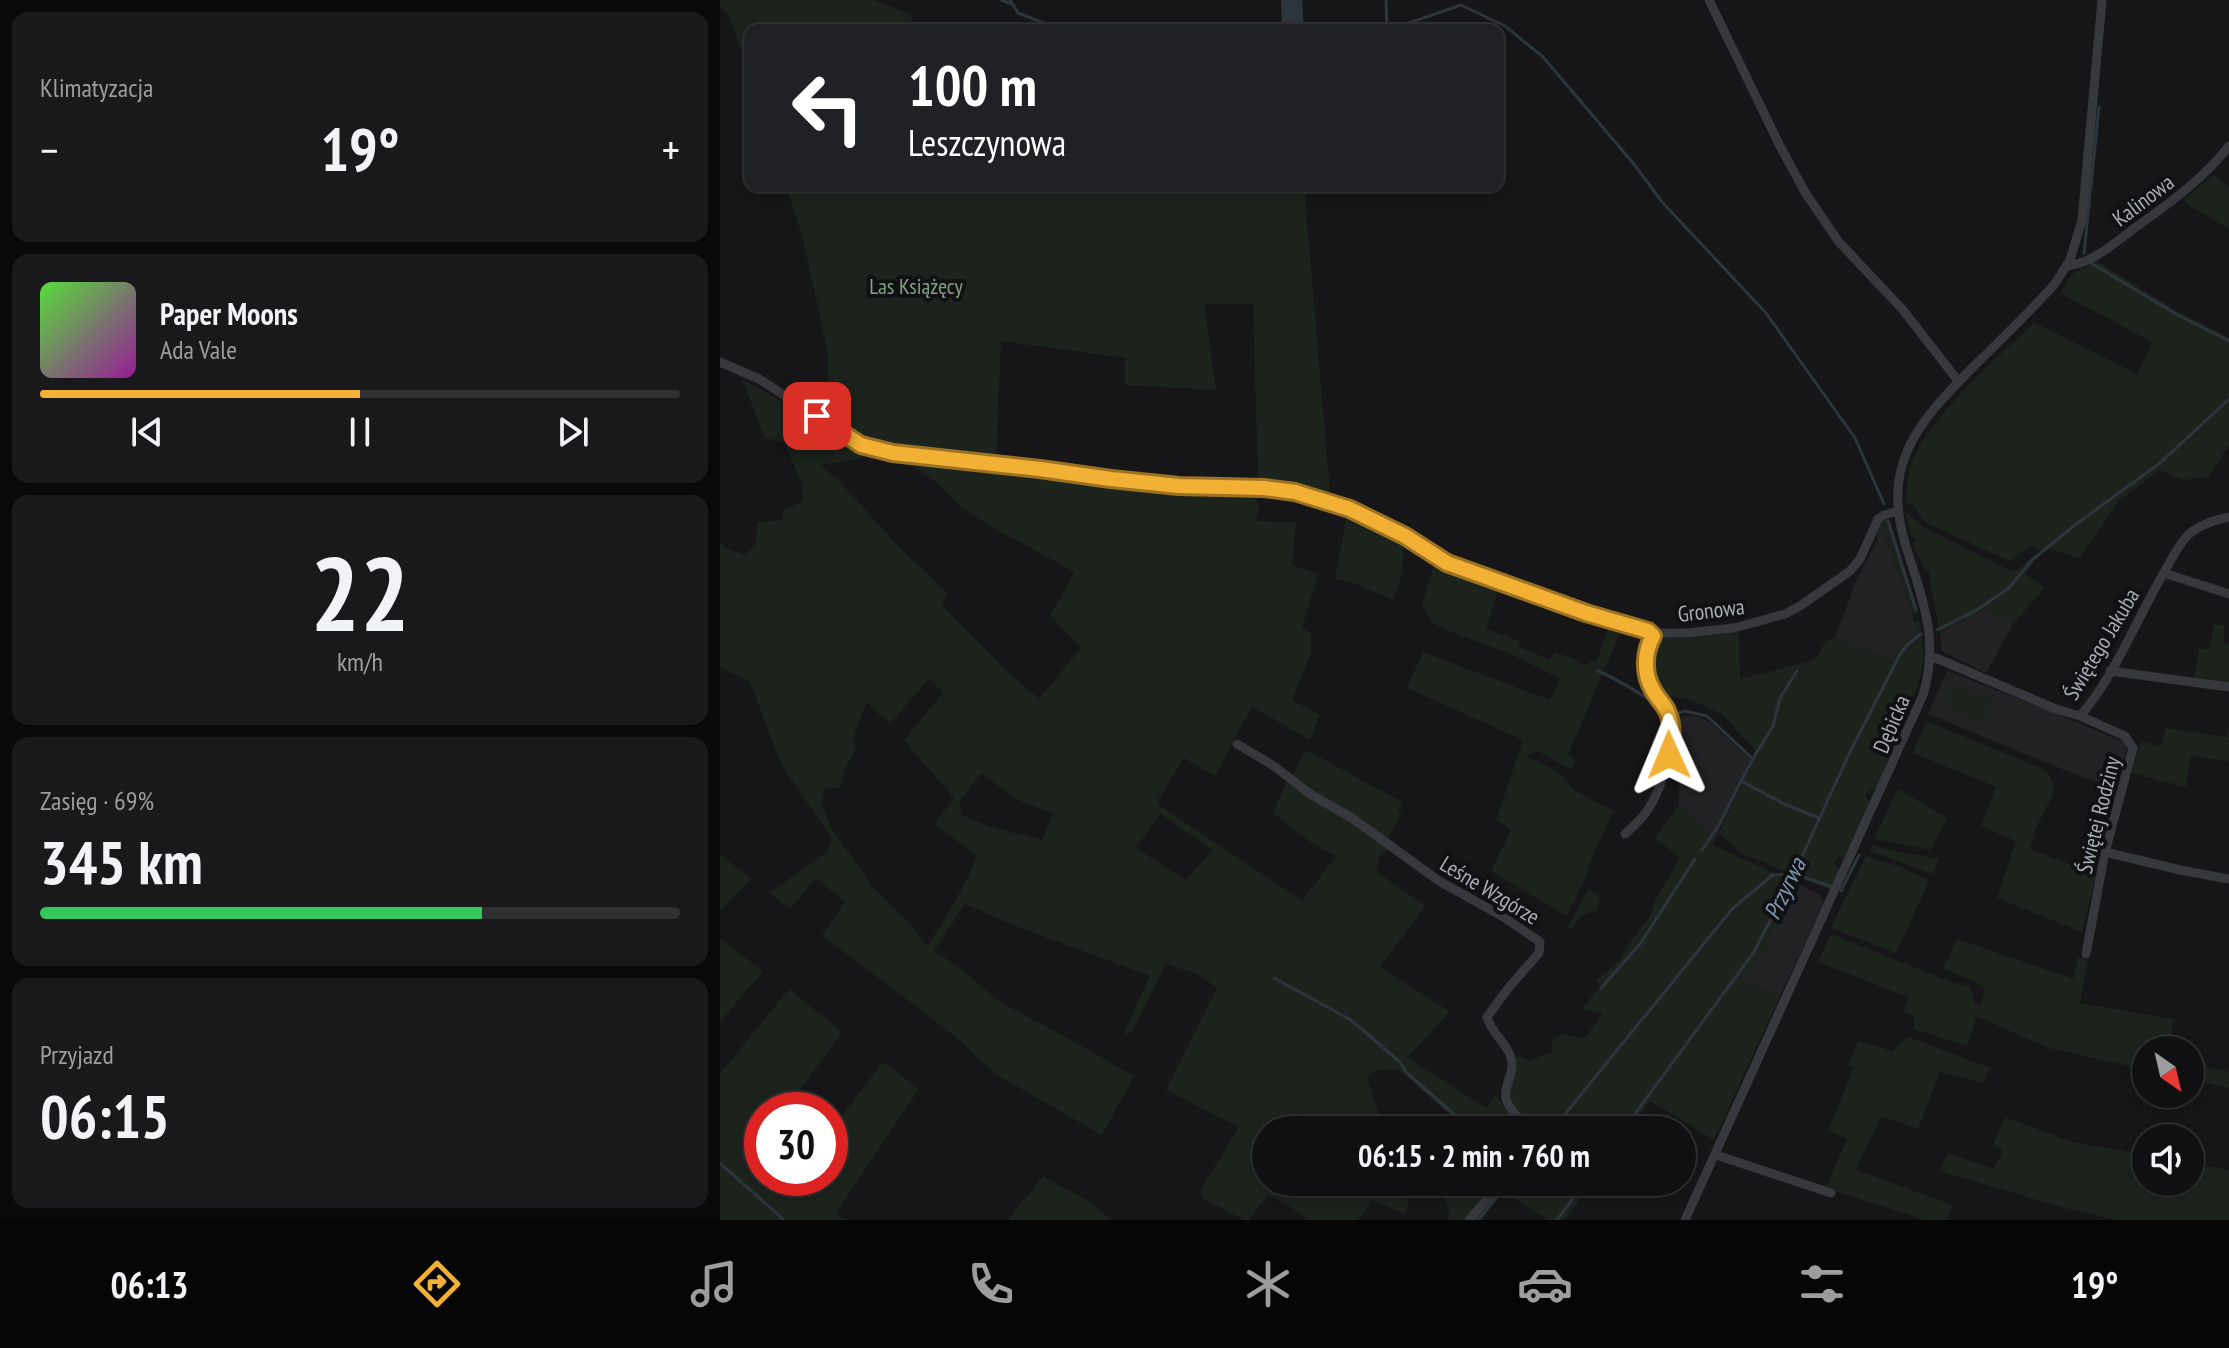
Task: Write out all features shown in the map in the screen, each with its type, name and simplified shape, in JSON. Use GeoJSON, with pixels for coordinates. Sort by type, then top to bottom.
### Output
{"type":"FeatureCollection","features":[{"type":"Feature","properties":{"kind":"street"},"geometry":{"type":"LineString","coordinates":[[1709,0],[1806,194],[1839,242],[1903,310],[1959,382]]}},
{"type":"Feature","properties":{"kind":"street"},"geometry":{"type":"LineString","coordinates":[[2067,266],[2082,220],[2102,0]]}},
{"type":"Feature","properties":{"kind":"street","name":"Kalinowa"},"geometry":{"type":"LineString","coordinates":[[2067,266],[2096,256],[2171,202],[2199,180],[2229,146]]}},
{"type":"Feature","properties":{"kind":"street","name":"Dębicka"},"geometry":{"type":"LineString","coordinates":[[1685,1220],[1917,713],[1928,679],[1931,639],[1925,607],[1903,541],[1898,511],[1897,490],[1905,453],[1923,421],[2054,285],[2067,266]]}},
{"type":"Feature","properties":{"kind":"street"},"geometry":{"type":"LineString","coordinates":[[720,362],[759,379],[861,445],[915,456],[1040,469],[1084,477],[1295,492],[1350,509],[1405,536],[1447,563],[1586,613],[1648,631],[1653,636]]}},
{"type":"Feature","properties":{"kind":"street","name":"Gronowa"},"geometry":{"type":"LineString","coordinates":[[1625,834],[1653,803],[1673,739],[1667,710],[1647,677],[1648,646],[1653,636],[1734,628],[1785,614],[1850,571],[1860,559],[1878,519],[1898,511]]}},
{"type":"Feature","properties":{"kind":"street","name":"Świętego Jakuba"},"geometry":{"type":"LineString","coordinates":[[1931,659],[1936,658],[2056,709],[2080,716],[2110,671],[2187,535],[2203,524],[2229,517]]}},
{"type":"Feature","properties":{"kind":"street"},"geometry":{"type":"LineString","coordinates":[[2164,573],[2229,594]]}},
{"type":"Feature","properties":{"kind":"street"},"geometry":{"type":"LineString","coordinates":[[2110,671],[2229,687]]}},
{"type":"Feature","properties":{"kind":"street","name":"Świętej Rodziny"},"geometry":{"type":"LineString","coordinates":[[2080,716],[2118,731],[2133,748],[2105,852],[2086,954]]}},
{"type":"Feature","properties":{"kind":"street","name":"Leśne Wzgórze"},"geometry":{"type":"LineString","coordinates":[[1237,744],[1274,766],[1310,794],[1352,818],[1439,881],[1502,916],[1540,942],[1539,953],[1487,1017],[1512,1060],[1505,1095],[1517,1116]]}},
{"type":"Feature","properties":{"kind":"street"},"geometry":{"type":"LineString","coordinates":[[2105,852],[2229,879]]}},
{"type":"Feature","properties":{"kind":"street"},"geometry":{"type":"LineString","coordinates":[[1716,1155],[1831,1193]]}},
{"type":"Feature","properties":{"kind":"street"},"geometry":{"type":"LineString","coordinates":[[1469,1220],[1490,1196]]}},
{"type":"Feature","properties":{"kind":"shaded area"},"geometry":{"type":"Polygon","coordinates":[[[1281,0],[1302,0],[1304,24],[1282,24],[1281,0]]]}},
{"type":"Feature","properties":{"kind":"shaded area"},"geometry":{"type":"Polygon","coordinates":[[[1880,526],[1911,609],[1917,634],[1902,644],[1893,660],[1835,638],[1856,581],[1878,539],[1875,533],[1880,526]]]}},
{"type":"Feature","properties":{"kind":"shaded area"},"geometry":{"type":"Polygon","coordinates":[[[1987,608],[1993,615],[2013,624],[1986,673],[1942,651],[1940,632],[1987,608]]]}},
{"type":"Feature","properties":{"kind":"shaded area"},"geometry":{"type":"Polygon","coordinates":[[[1947,671],[2126,743],[2116,789],[1928,714],[1947,671]]]}},
{"type":"Feature","properties":{"kind":"shaded area"},"geometry":{"type":"Polygon","coordinates":[[[1687,715],[1710,722],[1751,760],[1714,840],[1679,805],[1680,745],[1674,731],[1674,719],[1687,715]]]}},
{"type":"Feature","properties":{"kind":"shaded area"},"geometry":{"type":"Polygon","coordinates":[[[1793,882],[1819,894],[1823,905],[1780,996],[1741,980],[1764,950],[1793,882]]]}},
{"type":"Feature","properties":{"kind":"green space"},"geometry":{"type":"Polygon","coordinates":[[[720,0],[873,0],[910,14],[914,24],[744,24],[744,59],[730,18],[720,6],[720,0]]]}},
{"type":"Feature","properties":{"kind":"green space"},"geometry":{"type":"Polygon","coordinates":[[[2214,175],[2229,187],[2229,229],[2184,199],[2214,175]]]}},
{"type":"Feature","properties":{"kind":"green space","name":"Las Książęcy"},"geometry":{"type":"Polygon","coordinates":[[[788,192],[1305,192],[1330,492],[1258,478],[1253,304],[1204,304],[1216,390],[1125,385],[1125,358],[1001,341],[996,457],[878,444],[863,438],[827,414],[828,353],[802,235],[788,192]]]}},
{"type":"Feature","properties":{"kind":"green space"},"geometry":{"type":"Polygon","coordinates":[[[2097,261],[2174,309],[2229,338],[2229,445],[2208,477],[2183,480],[2160,470],[2120,500],[2079,558],[2031,546],[2009,561],[1925,522],[1913,505],[1906,503],[1909,472],[1916,453],[1944,413],[2034,322],[2137,374],[2152,342],[2060,293],[2072,274],[2097,261]]]}},
{"type":"Feature","properties":{"kind":"green space"},"geometry":{"type":"Polygon","coordinates":[[[742,379],[819,422],[843,441],[867,454],[851,461],[821,465],[949,594],[942,603],[946,609],[1007,672],[1039,699],[1081,648],[1050,615],[1075,572],[961,507],[913,462],[951,462],[1030,471],[1057,478],[1175,490],[1249,493],[1260,505],[1255,521],[1296,522],[1292,565],[1318,574],[1302,628],[1311,633],[1311,653],[1292,700],[1320,715],[1310,740],[1253,707],[1215,776],[1184,758],[1158,800],[1159,805],[1302,901],[1336,856],[1312,843],[1273,813],[1287,781],[1363,829],[1388,849],[1380,855],[1376,871],[1425,906],[1380,967],[1450,1012],[1407,1057],[1486,1108],[1496,1096],[1512,1116],[1450,1116],[1398,1069],[1374,1071],[1367,1078],[1379,1116],[1252,1116],[1252,1196],[1269,1196],[1249,1220],[1245,1220],[1204,1199],[1199,1192],[1239,1127],[1166,1090],[1217,988],[1197,974],[1166,964],[1131,1033],[1123,1034],[1150,976],[965,904],[934,951],[960,968],[1001,1003],[1134,1076],[1102,1135],[997,1075],[957,1038],[822,935],[845,902],[816,878],[790,909],[770,893],[827,852],[832,839],[781,764],[750,682],[720,667],[720,541],[724,548],[745,555],[756,544],[757,522],[783,520],[783,510],[803,501],[802,484],[784,442],[765,438],[742,379]],[[929,678],[890,724],[866,702],[853,740],[856,747],[840,788],[825,787],[821,803],[832,829],[872,886],[911,924],[927,946],[977,856],[934,824],[954,798],[904,740],[943,693],[929,678]],[[981,773],[960,800],[961,815],[991,827],[1042,840],[1053,814],[1018,800],[981,773]],[[1160,814],[1136,848],[1186,880],[1213,850],[1160,814]]]}},
{"type":"Feature","properties":{"kind":"green space"},"geometry":{"type":"Polygon","coordinates":[[[1906,512],[1923,527],[2013,572],[2030,559],[2034,562],[2025,574],[2045,587],[2013,624],[1993,615],[1986,608],[1940,632],[1929,572],[1912,543],[1916,541],[1915,537],[1911,537],[1906,512]]]}},
{"type":"Feature","properties":{"kind":"green space"},"geometry":{"type":"Polygon","coordinates":[[[1347,515],[1404,541],[1402,575],[1393,600],[1356,584],[1335,579],[1347,515]]]}},
{"type":"Feature","properties":{"kind":"green space"},"geometry":{"type":"Polygon","coordinates":[[[1881,521],[1890,521],[1918,610],[1913,614],[1884,533],[1880,527],[1875,533],[1881,521]]]}},
{"type":"Feature","properties":{"kind":"green space"},"geometry":{"type":"Polygon","coordinates":[[[1435,562],[1489,585],[1499,586],[1486,629],[1520,641],[1519,647],[1548,659],[1556,653],[1574,658],[1583,665],[1597,660],[1609,626],[1621,630],[1568,755],[1576,761],[1570,769],[1538,751],[1528,755],[1527,759],[1536,760],[1562,775],[1573,789],[1613,811],[1567,916],[1491,871],[1511,830],[1496,820],[1523,740],[1407,688],[1423,652],[1550,700],[1560,678],[1433,623],[1422,605],[1435,562]]]}},
{"type":"Feature","properties":{"kind":"green space"},"geometry":{"type":"Polygon","coordinates":[[[1914,622],[1920,622],[1924,656],[1918,686],[1877,788],[1869,789],[1865,796],[1871,803],[1848,855],[1838,857],[1834,864],[1839,873],[1830,890],[1741,853],[1719,833],[1755,750],[1722,714],[1693,701],[1662,694],[1655,688],[1649,666],[1650,652],[1657,637],[1690,638],[1739,632],[1740,679],[1815,660],[1825,642],[1835,638],[1893,660],[1902,644],[1917,634],[1914,622]]]}},
{"type":"Feature","properties":{"kind":"green space"},"geometry":{"type":"Polygon","coordinates":[[[2214,624],[2224,626],[2224,642],[2229,644],[2229,684],[2194,679],[2199,648],[2209,650],[2214,624]]]}},
{"type":"Feature","properties":{"kind":"green space"},"geometry":{"type":"Polygon","coordinates":[[[1953,683],[1993,700],[1983,723],[1944,706],[1953,683]]]}},
{"type":"Feature","properties":{"kind":"green space"},"geometry":{"type":"Polygon","coordinates":[[[1926,721],[2045,770],[2053,789],[2030,849],[2096,875],[2082,932],[1997,898],[2016,841],[1981,826],[1996,787],[1913,753],[1926,721]]]}},
{"type":"Feature","properties":{"kind":"green space"},"geometry":{"type":"Polygon","coordinates":[[[2229,726],[2229,761],[2190,756],[2186,787],[2131,773],[2141,741],[2161,746],[2166,728],[2227,737],[2229,726]]]}},
{"type":"Feature","properties":{"kind":"green space"},"geometry":{"type":"Polygon","coordinates":[[[1306,750],[1402,802],[1398,811],[1402,813],[1386,841],[1365,821],[1301,785],[1292,776],[1306,750]]]}},
{"type":"Feature","properties":{"kind":"green space"},"geometry":{"type":"Polygon","coordinates":[[[1898,789],[1947,818],[1930,850],[1874,839],[1898,789]]]}},
{"type":"Feature","properties":{"kind":"green space"},"geometry":{"type":"Polygon","coordinates":[[[1679,805],[1714,840],[1713,845],[1793,882],[1764,950],[1742,980],[1780,996],[1714,1140],[1696,1129],[1696,1116],[1675,1116],[1650,1101],[1639,1116],[1520,1116],[1512,1103],[1509,1090],[1515,1058],[1520,1056],[1529,1061],[1553,1051],[1551,1042],[1561,1034],[1585,1038],[1603,1013],[1582,1009],[1601,986],[1595,981],[1617,963],[1649,919],[1655,900],[1680,858],[1655,838],[1679,805]]]}},
{"type":"Feature","properties":{"kind":"green space"},"geometry":{"type":"Polygon","coordinates":[[[1872,845],[1939,859],[1932,874],[1870,851],[1872,845]]]}},
{"type":"Feature","properties":{"kind":"green space"},"geometry":{"type":"Polygon","coordinates":[[[720,854],[751,879],[720,911],[720,854]]]}},
{"type":"Feature","properties":{"kind":"green space"},"geometry":{"type":"Polygon","coordinates":[[[1866,856],[1903,868],[1929,881],[1896,953],[1831,928],[1866,856]]]}},
{"type":"Feature","properties":{"kind":"green space"},"geometry":{"type":"Polygon","coordinates":[[[1589,889],[1600,896],[1597,910],[1580,916],[1572,929],[1568,926],[1589,889]]]}},
{"type":"Feature","properties":{"kind":"green space"},"geometry":{"type":"Polygon","coordinates":[[[1831,934],[1951,982],[1970,986],[1975,1005],[1981,1004],[1985,989],[1974,981],[1943,969],[1957,939],[2073,979],[2078,957],[2088,960],[2080,1003],[2173,1019],[2172,1036],[2132,1036],[2132,1067],[2045,1047],[1977,1016],[1967,1046],[1914,1029],[1914,1016],[1903,1011],[1908,997],[1818,962],[1831,934]]]}},
{"type":"Feature","properties":{"kind":"green space"},"geometry":{"type":"Polygon","coordinates":[[[720,938],[763,971],[720,1022],[720,938]]]}},
{"type":"Feature","properties":{"kind":"green space"},"geometry":{"type":"Polygon","coordinates":[[[789,989],[842,1032],[798,1092],[744,1092],[744,1196],[847,1196],[835,1214],[847,1220],[720,1220],[720,1074],[789,989]]]}},
{"type":"Feature","properties":{"kind":"green space"},"geometry":{"type":"Polygon","coordinates":[[[1909,1037],[1990,1068],[1984,1083],[1940,1072],[1918,1129],[1881,1116],[1856,1170],[1953,1205],[1947,1220],[1925,1220],[1826,1188],[1847,1139],[1828,1131],[1854,1067],[1848,1065],[1858,1041],[1892,1051],[1909,1037]]]}},
{"type":"Feature","properties":{"kind":"green space"},"geometry":{"type":"Polygon","coordinates":[[[883,1062],[919,1089],[848,1195],[848,1108],[883,1062]]]}},
{"type":"Feature","properties":{"kind":"green space"},"geometry":{"type":"Polygon","coordinates":[[[2204,1067],[2229,1072],[2229,1088],[2204,1083],[2204,1067]]]}},
{"type":"Feature","properties":{"kind":"green space"},"geometry":{"type":"Polygon","coordinates":[[[2005,1117],[2072,1142],[2132,1153],[2132,1196],[2204,1196],[2204,1166],[2229,1170],[2229,1220],[2116,1220],[1940,1171],[1948,1153],[1994,1169],[2003,1150],[1993,1145],[2005,1117]]]}},
{"type":"Feature","properties":{"kind":"green space"},"geometry":{"type":"Polygon","coordinates":[[[1043,1176],[1088,1201],[1112,1220],[1008,1220],[1043,1176]]]}},
{"type":"Feature","properties":{"kind":"green space"},"geometry":{"type":"Polygon","coordinates":[[[1269,1196],[1403,1196],[1409,1201],[1405,1214],[1371,1200],[1357,1220],[1309,1220],[1269,1196]]]}},
{"type":"Feature","properties":{"kind":"green space"},"geometry":{"type":"Polygon","coordinates":[[[1444,1196],[1487,1196],[1466,1220],[1448,1220],[1444,1196]]]}},
{"type":"Feature","properties":{"kind":"green space"},"geometry":{"type":"Polygon","coordinates":[[[1493,1196],[1501,1196],[1481,1220],[1473,1220],[1493,1196]]]}},
{"type":"Feature","properties":{"kind":"green space"},"geometry":{"type":"Polygon","coordinates":[[[1510,1196],[1583,1196],[1565,1220],[1548,1220],[1510,1196]]]}},
{"type":"Feature","properties":{"kind":"waterway"},"geometry":{"type":"LineString","coordinates":[[1001,0],[1012,4]]}},
{"type":"Feature","properties":{"kind":"waterway"},"geometry":{"type":"LineString","coordinates":[[1010,0],[1018,13],[1046,24]]}},
{"type":"Feature","properties":{"kind":"waterway"},"geometry":{"type":"LineString","coordinates":[[1386,0],[1387,24]]}},
{"type":"Feature","properties":{"kind":"waterway"},"geometry":{"type":"LineString","coordinates":[[1406,24],[1461,5],[1501,24]]}},
{"type":"Feature","properties":{"kind":"waterway"},"geometry":{"type":"LineString","coordinates":[[1504,26],[1543,57],[1662,202],[1766,313],[1855,438],[1884,504]]}},
{"type":"Feature","properties":{"kind":"waterway"},"geometry":{"type":"LineString","coordinates":[[2084,253],[2099,107]]}},
{"type":"Feature","properties":{"kind":"waterway"},"geometry":{"type":"LineString","coordinates":[[2091,263],[2176,314],[2229,341]]}},
{"type":"Feature","properties":{"kind":"waterway","name":"Przyrwa"},"geometry":{"type":"LineString","coordinates":[[1937,630],[1975,611],[2009,588],[2032,560],[2160,463],[2229,399]]}},
{"type":"Feature","properties":{"kind":"waterway"},"geometry":{"type":"LineString","coordinates":[[1888,521],[1916,610]]}},
{"type":"Feature","properties":{"kind":"waterway","name":"Przyrwa"},"geometry":{"type":"LineString","coordinates":[[1633,1116],[1754,952],[1899,656],[1921,634]]}},
{"type":"Feature","properties":{"kind":"waterway"},"geometry":{"type":"LineString","coordinates":[[1598,671],[1657,704]]}},
{"type":"Feature","properties":{"kind":"waterway"},"geometry":{"type":"LineString","coordinates":[[1753,759],[1773,726],[1780,698],[1797,671]]}},
{"type":"Feature","properties":{"kind":"waterway"},"geometry":{"type":"LineString","coordinates":[[1673,715],[1685,711],[1707,716],[1753,759],[1741,781],[1819,818]]}},
{"type":"Feature","properties":{"kind":"waterway"},"geometry":{"type":"LineString","coordinates":[[1702,850],[1719,825],[1741,781]]}},
{"type":"Feature","properties":{"kind":"waterway"},"geometry":{"type":"LineString","coordinates":[[1841,891],[1859,855]]}},
{"type":"Feature","properties":{"kind":"waterway"},"geometry":{"type":"LineString","coordinates":[[1601,988],[1640,944],[1695,859]]}},
{"type":"Feature","properties":{"kind":"waterway"},"geometry":{"type":"LineString","coordinates":[[1563,1116],[1733,908],[1773,875],[1794,874],[1830,886]]}},
{"type":"Feature","properties":{"kind":"waterway"},"geometry":{"type":"LineString","coordinates":[[1274,978],[1351,1020],[1456,1116]]}},
{"type":"Feature","properties":{"kind":"waterway"},"geometry":{"type":"LineString","coordinates":[[720,1163],[784,1220]]}},
{"type":"Feature","properties":{"kind":"waterway"},"geometry":{"type":"LineString","coordinates":[[1478,1220],[1498,1196]]}},
{"type":"Feature","properties":{"kind":"waterway","name":"Przyrwa"},"geometry":{"type":"LineString","coordinates":[[1557,1220],[1575,1196]]}},
{"type":"Feature","properties":{"kind":"route"},"geometry":{"type":"LineString","coordinates":[[817,416],[861,445],[893,453],[1179,486],[1264,488],[1295,492],[1350,509],[1405,536],[1447,563],[1586,613],[1648,631],[1653,636],[1648,646],[1647,677],[1667,710],[1673,739],[1669,755]]}}]}
